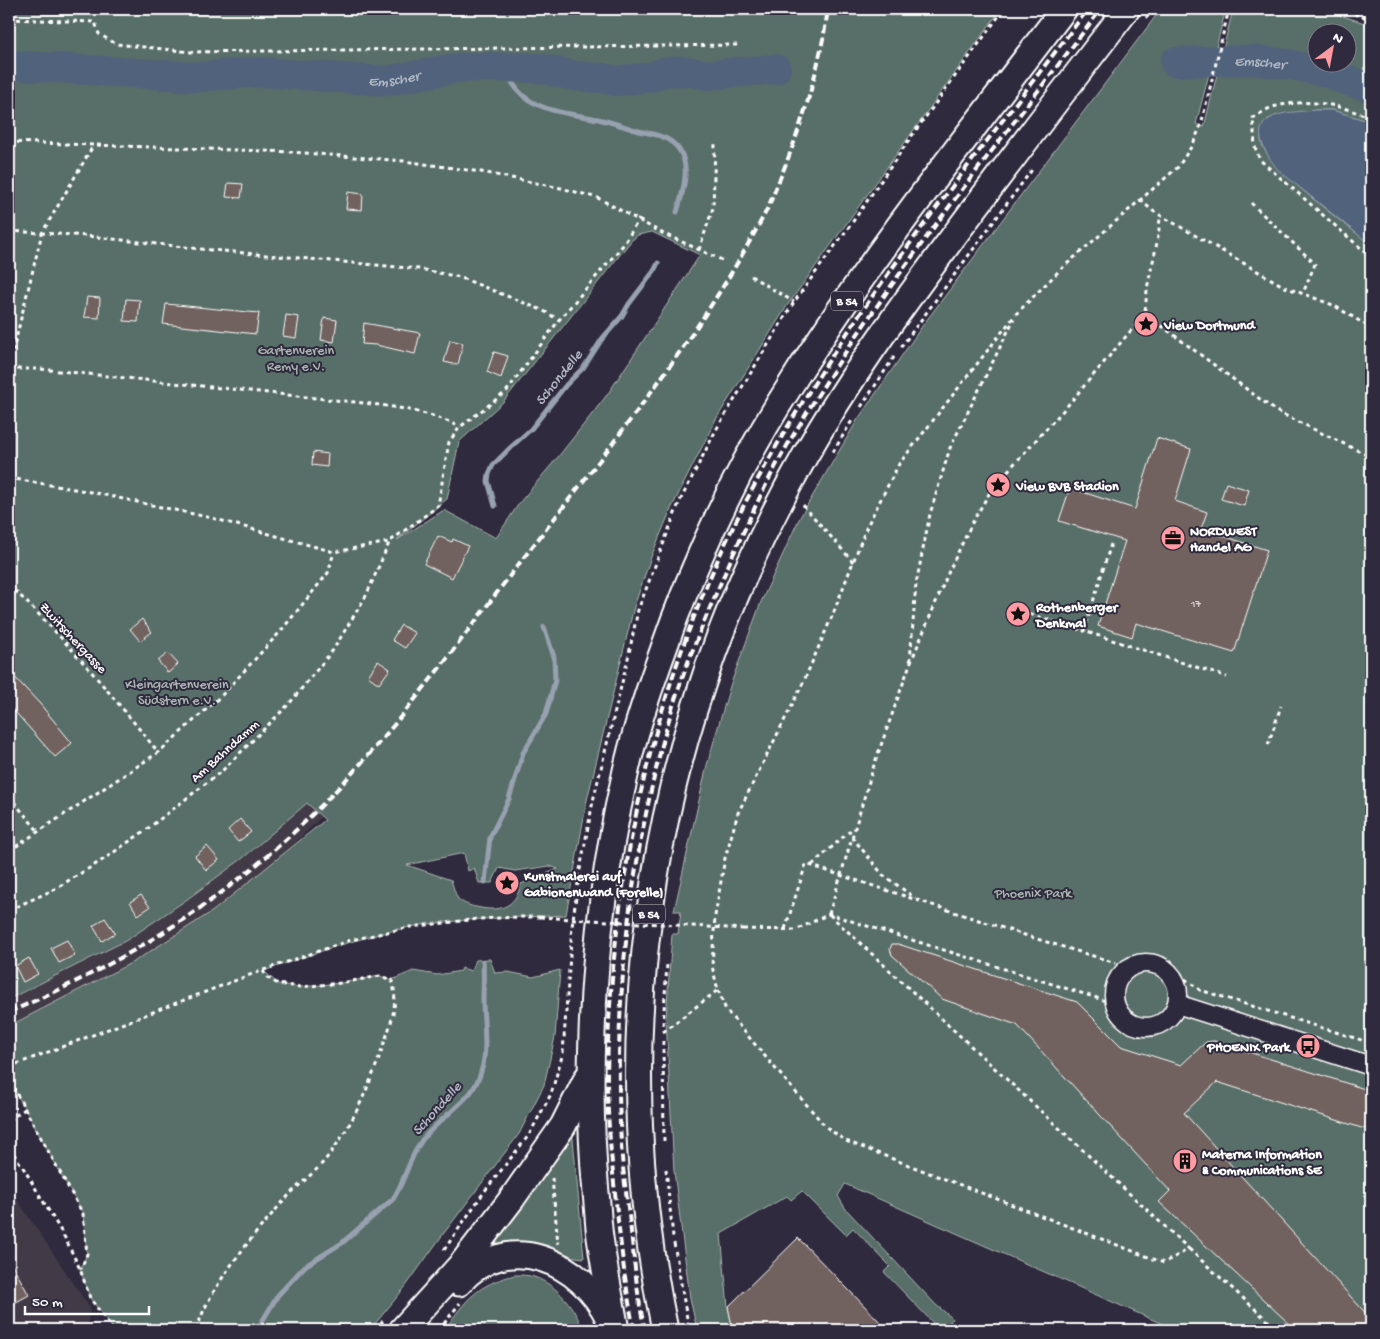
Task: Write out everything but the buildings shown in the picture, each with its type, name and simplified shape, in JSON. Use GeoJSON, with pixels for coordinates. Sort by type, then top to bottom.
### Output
{"type":"FeatureCollection","features":[{"type":"Feature","properties":{"kind":"highway","name":"B 54"},"geometry":{"type":"LineString","coordinates":[[616,1330],[600,1242],[592,1153],[590,1071],[594,979],[598,928],[610,852],[624,778],[644,705],[673,620],[702,548],[764,428],[857,286],[1064,9]]}},
{"type":"Feature","properties":{"kind":"highway","name":"B 54"},"geometry":{"type":"LineString","coordinates":[[665,1330],[653,1265],[643,1182],[639,1106],[641,994],[644,950],[662,832],[681,753],[700,688],[727,614],[763,533],[805,454],[831,412],[873,348],[921,281],[1126,9]]}},
{"type":"Feature","properties":{"kind":"highway"},"geometry":{"type":"LineString","coordinates":[[394,1324],[461,1265],[537,1143],[573,1108],[590,1071]]}},
{"type":"Feature","properties":{"kind":"highway"},"geometry":{"type":"LineString","coordinates":[[422,1330],[469,1272],[480,1264],[508,1256],[524,1256],[544,1259],[559,1264],[580,1279],[590,1289],[616,1330]]}},
{"type":"Feature","properties":{"kind":"street"},"geometry":{"type":"LineString","coordinates":[[1139,964],[1157,965],[1165,969],[1172,976],[1177,985],[1177,1004],[1167,1019],[1159,1024],[1142,1026],[1125,1019],[1116,1004],[1115,987],[1124,972],[1139,964]]}},
{"type":"Feature","properties":{"kind":"street"},"geometry":{"type":"LineString","coordinates":[[1177,1004],[1371,1066]]}},
{"type":"Feature","properties":{"kind":"path"},"geometry":{"type":"LineString","coordinates":[[751,276],[794,302],[1004,9]]}},
{"type":"Feature","properties":{"kind":"path"},"geometry":{"type":"LineString","coordinates":[[1189,1249],[1164,1264],[846,1141],[826,1127],[726,1010],[718,990],[712,966],[715,916],[725,858],[738,813],[803,683],[834,614],[867,526],[899,464],[1016,314],[1060,270],[1178,167],[1193,144],[1201,125],[1229,9]]}},
{"type":"Feature","properties":{"kind":"path"},"geometry":{"type":"LineString","coordinates":[[1339,9],[1371,19]]}},
{"type":"Feature","properties":{"kind":"path"},"geometry":{"type":"LineString","coordinates":[[9,19],[95,22],[99,34],[116,44],[191,52],[738,45]]}},
{"type":"Feature","properties":{"kind":"path"},"geometry":{"type":"LineString","coordinates":[[1371,118],[1348,108],[1322,102],[1276,106],[1253,118],[1253,126],[1255,147],[1260,160],[1371,257]]}},
{"type":"Feature","properties":{"kind":"path"},"geometry":{"type":"LineString","coordinates":[[9,142],[292,152],[404,161],[481,172],[561,188],[598,198],[662,233],[722,260]]}},
{"type":"Feature","properties":{"kind":"path"},"geometry":{"type":"LineString","coordinates":[[699,250],[714,208],[715,144]]}},
{"type":"Feature","properties":{"kind":"path"},"geometry":{"type":"LineString","coordinates":[[92,146],[42,232],[9,368],[40,369],[397,407],[426,414],[460,426]]}},
{"type":"Feature","properties":{"kind":"path"},"geometry":{"type":"LineString","coordinates":[[832,454],[900,349],[1038,162]]}},
{"type":"Feature","properties":{"kind":"path"},"geometry":{"type":"LineString","coordinates":[[1140,200],[1160,214],[1285,287],[1332,305],[1371,328]]}},
{"type":"Feature","properties":{"kind":"path"},"geometry":{"type":"LineString","coordinates":[[1250,203],[1315,264],[1303,293]]}},
{"type":"Feature","properties":{"kind":"path"},"geometry":{"type":"LineString","coordinates":[[1144,318],[1147,302],[1147,285],[1159,234],[1160,214]]}},
{"type":"Feature","properties":{"kind":"path"},"geometry":{"type":"LineString","coordinates":[[9,478],[86,490],[212,518],[334,552],[389,542],[438,506],[449,442],[460,426],[506,392],[559,320],[624,244],[639,219]]}},
{"type":"Feature","properties":{"kind":"path"},"geometry":{"type":"LineString","coordinates":[[9,231],[42,232],[442,272],[499,292],[542,310],[559,320]]}},
{"type":"Feature","properties":{"kind":"path"},"geometry":{"type":"LineString","coordinates":[[910,664],[916,584],[935,495],[950,448],[1016,314]]}},
{"type":"Feature","properties":{"kind":"path"},"geometry":{"type":"LineString","coordinates":[[829,914],[839,875],[874,764],[910,664],[949,571],[974,521],[993,487],[1068,405],[1139,321],[1144,318],[1150,318],[1155,321],[1276,411],[1371,457]]}},
{"type":"Feature","properties":{"kind":"path"},"geometry":{"type":"LineString","coordinates":[[799,512],[804,500]]}},
{"type":"Feature","properties":{"kind":"path"},"geometry":{"type":"LineString","coordinates":[[802,505],[853,562]]}},
{"type":"Feature","properties":{"kind":"path","name":"Am Bahndamm"},"geometry":{"type":"LineString","coordinates":[[9,910],[53,890],[101,861],[146,830],[223,770],[289,704],[333,650],[366,596],[389,542]]}},
{"type":"Feature","properties":{"kind":"path"},"geometry":{"type":"LineString","coordinates":[[1084,631],[1111,544]]}},
{"type":"Feature","properties":{"kind":"path"},"geometry":{"type":"LineString","coordinates":[[9,852],[158,752],[222,695],[280,632],[328,573],[334,552]]}},
{"type":"Feature","properties":{"kind":"path","name":"Zwitschergasse"},"geometry":{"type":"LineString","coordinates":[[9,585],[36,611],[99,679],[158,752]]}},
{"type":"Feature","properties":{"kind":"path"},"geometry":{"type":"LineString","coordinates":[[1030,614],[1227,676]]}},
{"type":"Feature","properties":{"kind":"path"},"geometry":{"type":"LineString","coordinates":[[1268,745],[1281,706]]}},
{"type":"Feature","properties":{"kind":"path"},"geometry":{"type":"LineString","coordinates":[[9,796],[39,832]]}},
{"type":"Feature","properties":{"kind":"path"},"geometry":{"type":"LineString","coordinates":[[812,866],[854,827]]}},
{"type":"Feature","properties":{"kind":"path"},"geometry":{"type":"LineString","coordinates":[[851,837],[883,875],[920,901]]}},
{"type":"Feature","properties":{"kind":"path"},"geometry":{"type":"LineString","coordinates":[[785,930],[806,864],[1116,963]]}},
{"type":"Feature","properties":{"kind":"path"},"geometry":{"type":"LineString","coordinates":[[829,914],[1278,1330]]}},
{"type":"Feature","properties":{"kind":"path"},"geometry":{"type":"LineString","coordinates":[[9,1067],[263,971],[351,940],[410,927],[478,919],[540,917],[743,929],[796,930],[829,914],[1116,1004]]}},
{"type":"Feature","properties":{"kind":"path"},"geometry":{"type":"LineString","coordinates":[[670,932],[671,923]]}},
{"type":"Feature","properties":{"kind":"path"},"geometry":{"type":"LineString","coordinates":[[442,1254],[484,1192],[537,1143],[563,1053],[572,927]]}},
{"type":"Feature","properties":{"kind":"path"},"geometry":{"type":"LineString","coordinates":[[664,1150],[663,1032],[667,959]]}},
{"type":"Feature","properties":{"kind":"path"},"geometry":{"type":"LineString","coordinates":[[1170,960],[1186,979],[1200,990],[1371,1042]]}},
{"type":"Feature","properties":{"kind":"path"},"geometry":{"type":"LineString","coordinates":[[197,1330],[212,1295],[230,1267],[273,1214],[320,1166],[356,1113],[374,1075],[391,1026],[396,993],[392,980],[380,976],[341,983],[300,987],[278,984],[268,978],[263,971]]}},
{"type":"Feature","properties":{"kind":"path"},"geometry":{"type":"LineString","coordinates":[[663,1032],[718,990]]}},
{"type":"Feature","properties":{"kind":"path"},"geometry":{"type":"LineString","coordinates":[[9,1080],[84,1214],[87,1254],[80,1269]]}},
{"type":"Feature","properties":{"kind":"path"},"geometry":{"type":"LineString","coordinates":[[9,1120],[25,1109]]}},
{"type":"Feature","properties":{"kind":"path"},"geometry":{"type":"LineString","coordinates":[[537,1143],[550,1165],[559,1264]]}},
{"type":"Feature","properties":{"kind":"path"},"geometry":{"type":"LineString","coordinates":[[9,1147],[66,1238],[90,1298],[113,1330]]}},
{"type":"Feature","properties":{"kind":"path"},"geometry":{"type":"LineString","coordinates":[[665,1160],[672,1236],[689,1330]]}},
{"type":"Feature","properties":{"kind":"path"},"geometry":{"type":"LineString","coordinates":[[440,1330],[464,1298]]}},
{"type":"Feature","properties":{"kind":"path"},"geometry":{"type":"LineString","coordinates":[[376,1330],[394,1324]]}},
{"type":"Feature","properties":{"kind":"shaded area"},"geometry":{"type":"Polygon","coordinates":[[[827,88],[340,799],[271,866],[213,911],[169,941],[104,980],[9,1026],[9,999],[127,940],[186,900],[243,858],[307,802],[374,737],[827,88]]]}},
{"type":"Feature","properties":{"kind":"shaded area"},"geometry":{"type":"Polygon","coordinates":[[[9,1188],[90,1308],[87,1330],[9,1330],[9,1188]]]}},
{"type":"Feature","properties":{"kind":"green space"},"geometry":{"type":"Polygon","coordinates":[[[9,9],[1001,9],[787,306],[715,421],[671,509],[651,557],[634,607],[587,800],[566,915],[468,920],[410,927],[354,941],[264,971],[278,984],[300,987],[341,983],[380,976],[392,980],[413,971],[437,975],[461,971],[462,968],[471,971],[476,960],[490,959],[495,973],[508,972],[533,977],[560,970],[555,1037],[544,1085],[519,1134],[406,1286],[370,1330],[114,1330],[90,1298],[80,1269],[87,1254],[83,1214],[9,1080],[9,1026],[135,961],[213,911],[325,820],[307,803],[243,858],[127,940],[9,999],[9,9]],[[652,232],[638,235],[631,241],[503,402],[459,442],[447,499],[397,540],[444,510],[496,538],[520,502],[607,395],[700,255],[652,232]],[[464,853],[407,865],[451,880],[458,899],[464,903],[474,907],[491,909],[498,909],[510,904],[515,899],[521,884],[558,869],[550,866],[515,871],[499,868],[492,883],[479,883],[474,868],[468,871],[464,853]]]}},
{"type":"Feature","properties":{"kind":"green space","name":"Phoenix Park"},"geometry":{"type":"Polygon","coordinates":[[[1161,9],[1226,9],[1196,124],[1204,127],[1233,9],[1321,9],[1371,25],[1371,122],[1332,110],[1315,110],[1268,119],[1261,137],[1262,144],[1268,155],[1279,168],[1310,197],[1371,245],[1371,1330],[1176,1330],[845,1184],[838,1196],[845,1208],[936,1305],[952,1318],[947,1330],[936,1330],[938,1328],[884,1272],[890,1266],[853,1228],[846,1235],[802,1191],[791,1200],[787,1196],[721,1234],[728,1307],[733,1330],[697,1330],[690,1298],[674,1171],[666,1018],[672,934],[678,934],[681,911],[674,911],[707,765],[730,686],[761,602],[799,519],[858,419],[923,325],[1161,9]]]}},
{"type":"Feature","properties":{"kind":"green space"},"geometry":{"type":"Polygon","coordinates":[[[572,1128],[584,1258],[483,1246],[572,1128]]]}},
{"type":"Feature","properties":{"kind":"green space"},"geometry":{"type":"Polygon","coordinates":[[[515,1275],[534,1277],[558,1291],[570,1306],[583,1330],[444,1330],[466,1302],[481,1289],[491,1283],[515,1275]]]}},
{"type":"Feature","properties":{"kind":"water"},"geometry":{"type":"Polygon","coordinates":[[[1332,110],[1371,122],[1371,245],[1278,170],[1266,152],[1261,137],[1263,124],[1274,116],[1285,113],[1332,110]]]}},
{"type":"Feature","properties":{"kind":"waterway","name":"Emscher"},"geometry":{"type":"LineString","coordinates":[[1175,62],[1253,60],[1286,64],[1326,72],[1371,88]]}},
{"type":"Feature","properties":{"kind":"waterway","name":"Emscher"},"geometry":{"type":"LineString","coordinates":[[9,65],[198,77],[258,72],[385,81],[456,68],[481,67],[539,68],[575,76],[616,81],[651,77],[664,72],[677,71],[708,75],[776,69]]}},
{"type":"Feature","properties":{"kind":"waterway","name":"Schondelle"},"geometry":{"type":"LineString","coordinates":[[502,68],[521,93],[529,100],[545,108],[603,120],[665,138],[674,144],[681,152],[685,171],[683,192],[677,212]]}},
{"type":"Feature","properties":{"kind":"waterway","name":"Schondelle"},"geometry":{"type":"LineString","coordinates":[[495,506],[488,481],[493,465],[531,429],[566,385],[584,367],[602,339],[622,316],[658,263]]}},
{"type":"Feature","properties":{"kind":"waterway","name":"Schondelle"},"geometry":{"type":"LineString","coordinates":[[485,882],[490,837],[509,799],[523,753],[546,714],[555,680],[554,657],[544,627]]}},
{"type":"Feature","properties":{"kind":"waterway","name":"Schondelle"},"geometry":{"type":"LineString","coordinates":[[257,1330],[278,1295],[305,1266],[342,1243],[393,1199],[422,1140],[433,1127],[471,1092],[477,1082],[484,1060],[483,961]]}},
{"type":"Feature","properties":{"kind":"railway"},"geometry":{"type":"LineString","coordinates":[[9,1012],[76,981],[141,946],[172,927],[232,884],[297,829],[332,795],[396,722],[614,442],[677,355],[736,266],[768,208],[789,156],[810,94],[828,9]]}},
{"type":"Feature","properties":{"kind":"railway"},"geometry":{"type":"LineString","coordinates":[[634,1330],[621,1245],[610,1134],[607,1076],[611,997],[619,918],[631,840],[648,762],[670,686],[696,611],[728,539],[764,468],[799,407],[837,348],[918,233],[1088,9]]}},
{"type":"Feature","properties":{"kind":"railway"},"geometry":{"type":"LineString","coordinates":[[645,1330],[637,1287],[622,1160],[619,1088],[623,978],[628,923],[646,814],[658,761],[684,672],[736,548],[769,479],[831,374],[943,214],[1101,9]]}},
{"type":"Feature","properties":{"kind":"place","name":"View Dortmund"},"geometry":{"type":"Point","coordinates":[1146,324]}},
{"type":"Feature","properties":{"kind":"place","name":"View BVB Stadion"},"geometry":{"type":"Point","coordinates":[998,485]}},
{"type":"Feature","properties":{"kind":"place","name":"NORDWEST Handel AG"},"geometry":{"type":"Point","coordinates":[1173,538]}},
{"type":"Feature","properties":{"kind":"place","name":"Rothenberger Denkmal"},"geometry":{"type":"Point","coordinates":[1018,614]}},
{"type":"Feature","properties":{"kind":"place","name":"Kunstmalerei auf Gabionenwand (Forelle)"},"geometry":{"type":"Point","coordinates":[507,883]}},
{"type":"Feature","properties":{"kind":"place","name":"PHOENIX Park"},"geometry":{"type":"Point","coordinates":[1308,1046]}},
{"type":"Feature","properties":{"kind":"place","name":"Materna Information & Communications SE"},"geometry":{"type":"Point","coordinates":[1185,1161]}},
{"type":"Feature","properties":{"kind":"park label","name":"Gartenverein Remy e.V."},"geometry":{"type":"Point","coordinates":[296,358]}},
{"type":"Feature","properties":{"kind":"park label","name":"Kleingartenverein Südstern e.V."},"geometry":{"type":"Point","coordinates":[177,692]}}]}
